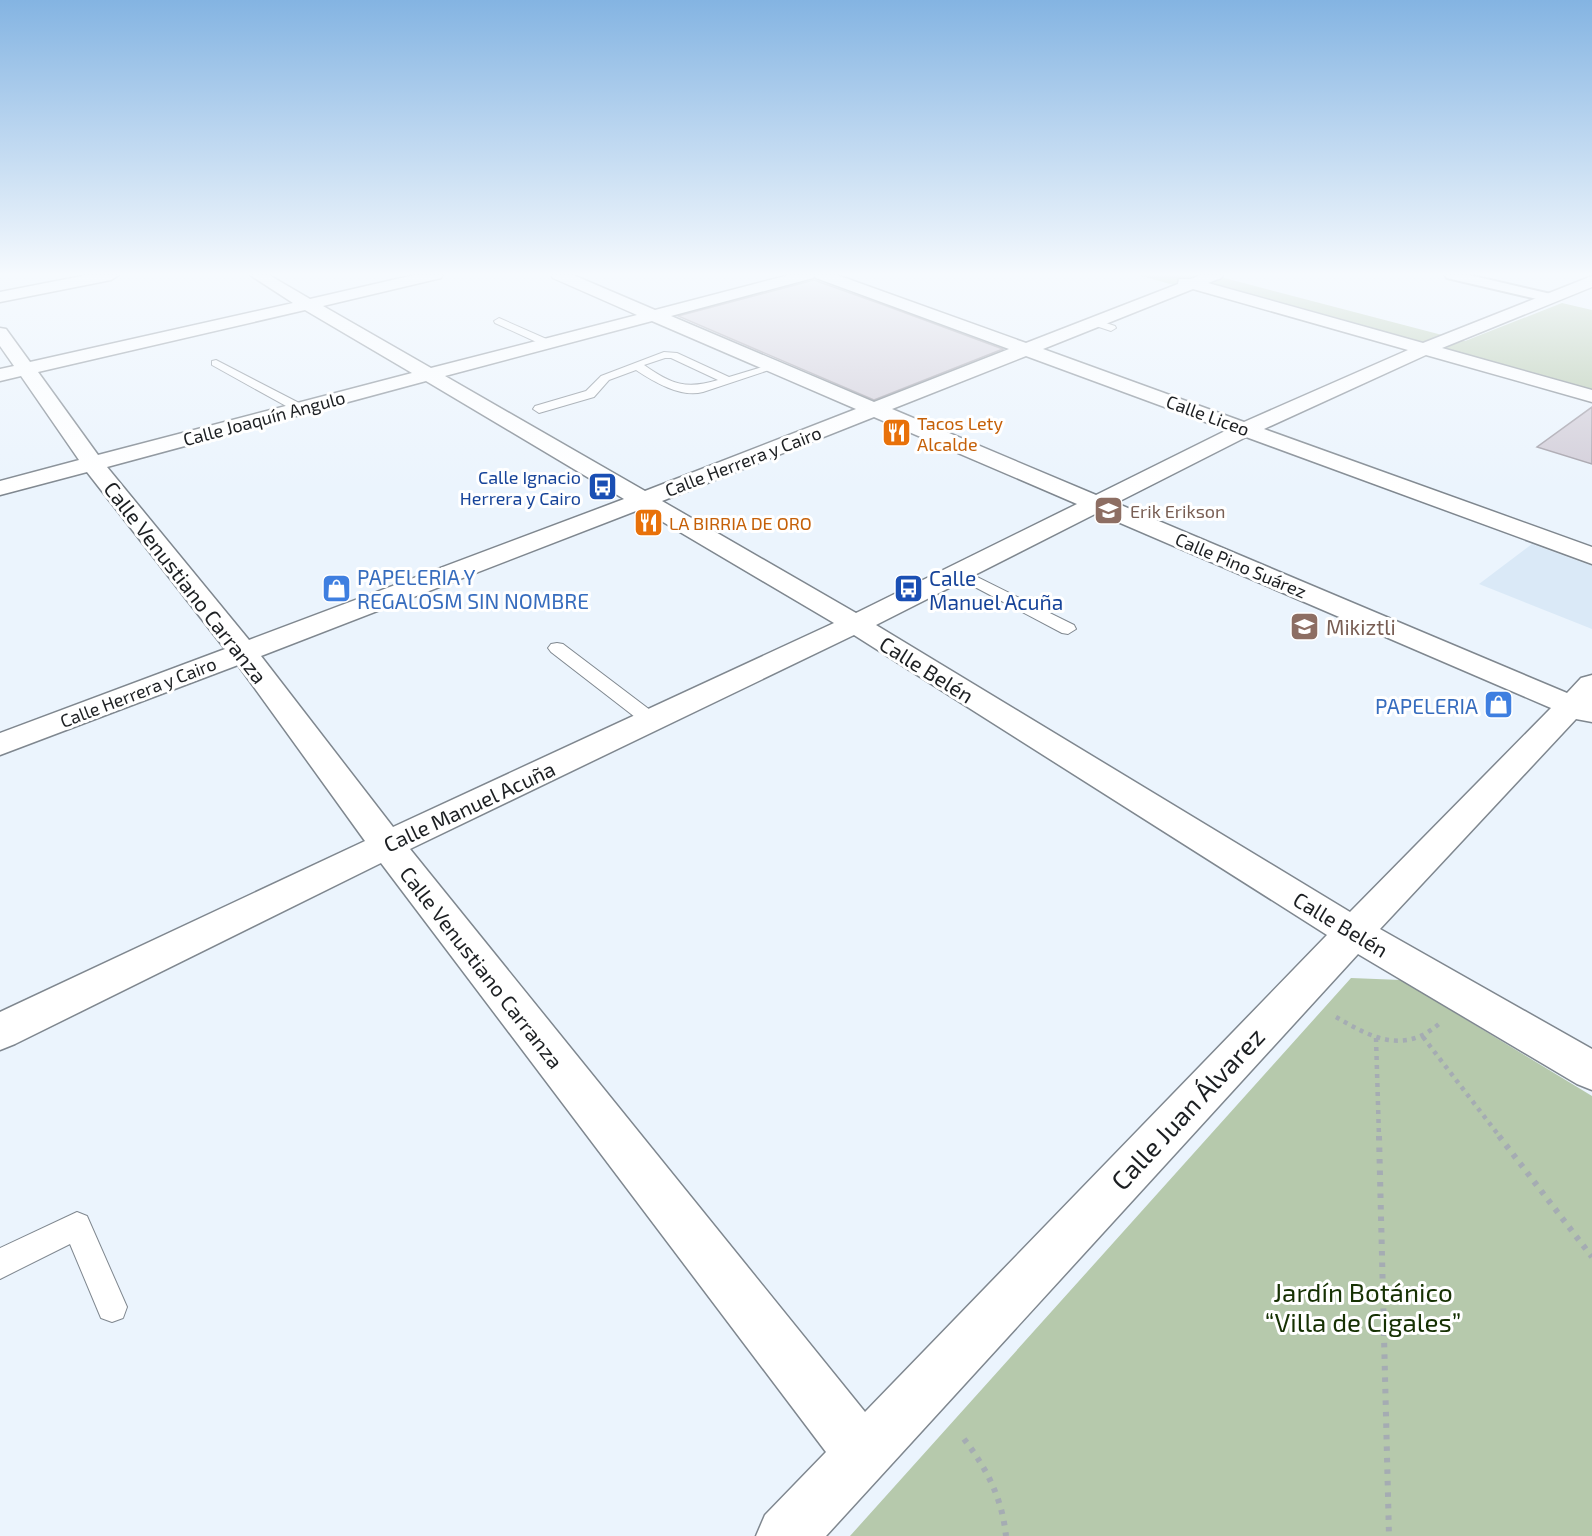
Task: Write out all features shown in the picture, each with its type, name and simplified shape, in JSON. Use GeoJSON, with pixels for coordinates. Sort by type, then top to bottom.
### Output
{"type":"FeatureCollection","features":[{"type":"Feature","properties":{"kind":"street","name":"Calle Venustiano Carranza"},"geometry":{"type":"LineString","coordinates":[[10,347],[93,464],[243,652],[387,845],[862,1453]]}},
{"type":"Feature","properties":{"kind":"street"},"geometry":{"type":"LineString","coordinates":[[0,375],[128,347]]}},
{"type":"Feature","properties":{"kind":"street","name":"Calle Belén"},"geometry":{"type":"LineString","coordinates":[[380,347],[855,624],[1354,933],[1592,1071]]}},
{"type":"Feature","properties":{"kind":"street","name":"Calle Joaquín Angulo"},"geometry":{"type":"LineString","coordinates":[[0,488],[533,347]]}},
{"type":"Feature","properties":{"kind":"street","name":"Calle Pino Suárez"},"geometry":{"type":"LineString","coordinates":[[722,347],[1585,702]]}},
{"type":"Feature","properties":{"kind":"street","name":"Calle Liceo"},"geometry":{"type":"LineString","coordinates":[[1020,347],[1592,556]]}},
{"type":"Feature","properties":{"kind":"street","name":"Calle Herrera y Cairo"},"geometry":{"type":"LineString","coordinates":[[0,745],[642,500],[1033,347]]}},
{"type":"Feature","properties":{"kind":"street","name":"Calle Manuel Acuña"},"geometry":{"type":"LineString","coordinates":[[0,1032],[387,845],[855,624],[1246,429],[1430,347]]}},
{"type":"Feature","properties":{"kind":"street"},"geometry":{"type":"LineString","coordinates":[[1434,347],[1592,396]]}},
{"type":"Feature","properties":{"kind":"street"},"geometry":{"type":"LineString","coordinates":[[1435,347],[1592,384]]}},
{"type":"Feature","properties":{"kind":"street","name":"Calle Juan Álvarez"},"geometry":{"type":"LineString","coordinates":[[786,1536],[1354,933],[1585,702]]}},
{"type":"Feature","properties":{"kind":"lane"},"geometry":{"type":"LineString","coordinates":[[539,409],[590,394],[605,378],[638,366],[641,362],[673,355],[728,381]]}},
{"type":"Feature","properties":{"kind":"lane"},"geometry":{"type":"LineString","coordinates":[[216,363],[299,408]]}},
{"type":"Feature","properties":{"kind":"lane"},"geometry":{"type":"LineString","coordinates":[[638,366],[689,390],[772,368]]}},
{"type":"Feature","properties":{"kind":"lane"},"geometry":{"type":"LineString","coordinates":[[959,573],[1068,628]]}},
{"type":"Feature","properties":{"kind":"lane"},"geometry":{"type":"LineString","coordinates":[[556,648],[651,720]]}},
{"type":"Feature","properties":{"kind":"lane"},"geometry":{"type":"LineString","coordinates":[[0,1264],[77,1226],[112,1307]]}},
{"type":"Feature","properties":{"kind":"path"},"geometry":{"type":"LineString","coordinates":[[1336,1017],[1376,1038],[1396,1042],[1414,1041],[1431,1034],[1444,1018]]}},
{"type":"Feature","properties":{"kind":"path"},"geometry":{"type":"LineString","coordinates":[[1423,1037],[1592,1257]]}},
{"type":"Feature","properties":{"kind":"path"},"geometry":{"type":"LineString","coordinates":[[1376,1038],[1389,1536]]}},
{"type":"Feature","properties":{"kind":"path"},"geometry":{"type":"LineString","coordinates":[[964,1439],[991,1478],[1004,1511],[1006,1536]]}},
{"type":"Feature","properties":{"kind":"shaded area"},"geometry":{"type":"Polygon","coordinates":[[[1532,544],[1592,566],[1592,629],[1479,584],[1532,544]]]}},
{"type":"Feature","properties":{"kind":"green space"},"geometry":{"type":"Polygon","coordinates":[[[1394,347],[1592,347],[1592,402],[1394,347]]]}},
{"type":"Feature","properties":{"kind":"green space","name":"Jardín Botánico “Villa de Cigales”"},"geometry":{"type":"Polygon","coordinates":[[[1351,978],[1401,980],[1592,1096],[1592,1536],[850,1536],[1351,978]]]}},
{"type":"Feature","properties":{"kind":"building"},"geometry":{"type":"Polygon","coordinates":[[[750,347],[997,347],[1003,349],[874,400],[750,347]]]}},
{"type":"Feature","properties":{"kind":"building"},"geometry":{"type":"Polygon","coordinates":[[[1592,407],[1592,464],[1537,447],[1592,407]]]}},
{"type":"Feature","properties":{"kind":"place","name":"Tacos Lety Alcalde"},"geometry":{"type":"Point","coordinates":[896,433]}},
{"type":"Feature","properties":{"kind":"place","name":"Calle Ignacio Herrera y Cairo"},"geometry":{"type":"Point","coordinates":[602,487]}},
{"type":"Feature","properties":{"kind":"place","name":"Erik Erikson"},"geometry":{"type":"Point","coordinates":[1109,511]}},
{"type":"Feature","properties":{"kind":"place","name":"LA BIRRIA DE ORO"},"geometry":{"type":"Point","coordinates":[648,523]}},
{"type":"Feature","properties":{"kind":"place","name":"PAPELERIA Y REGALOSM SIN NOMBRE"},"geometry":{"type":"Point","coordinates":[336,588]}},
{"type":"Feature","properties":{"kind":"place","name":"Calle Manuel Acuña"},"geometry":{"type":"Point","coordinates":[908,589]}},
{"type":"Feature","properties":{"kind":"place","name":"Mikiztli"},"geometry":{"type":"Point","coordinates":[1305,626]}},
{"type":"Feature","properties":{"kind":"place","name":"PAPELERIA"},"geometry":{"type":"Point","coordinates":[1499,705]}}]}
